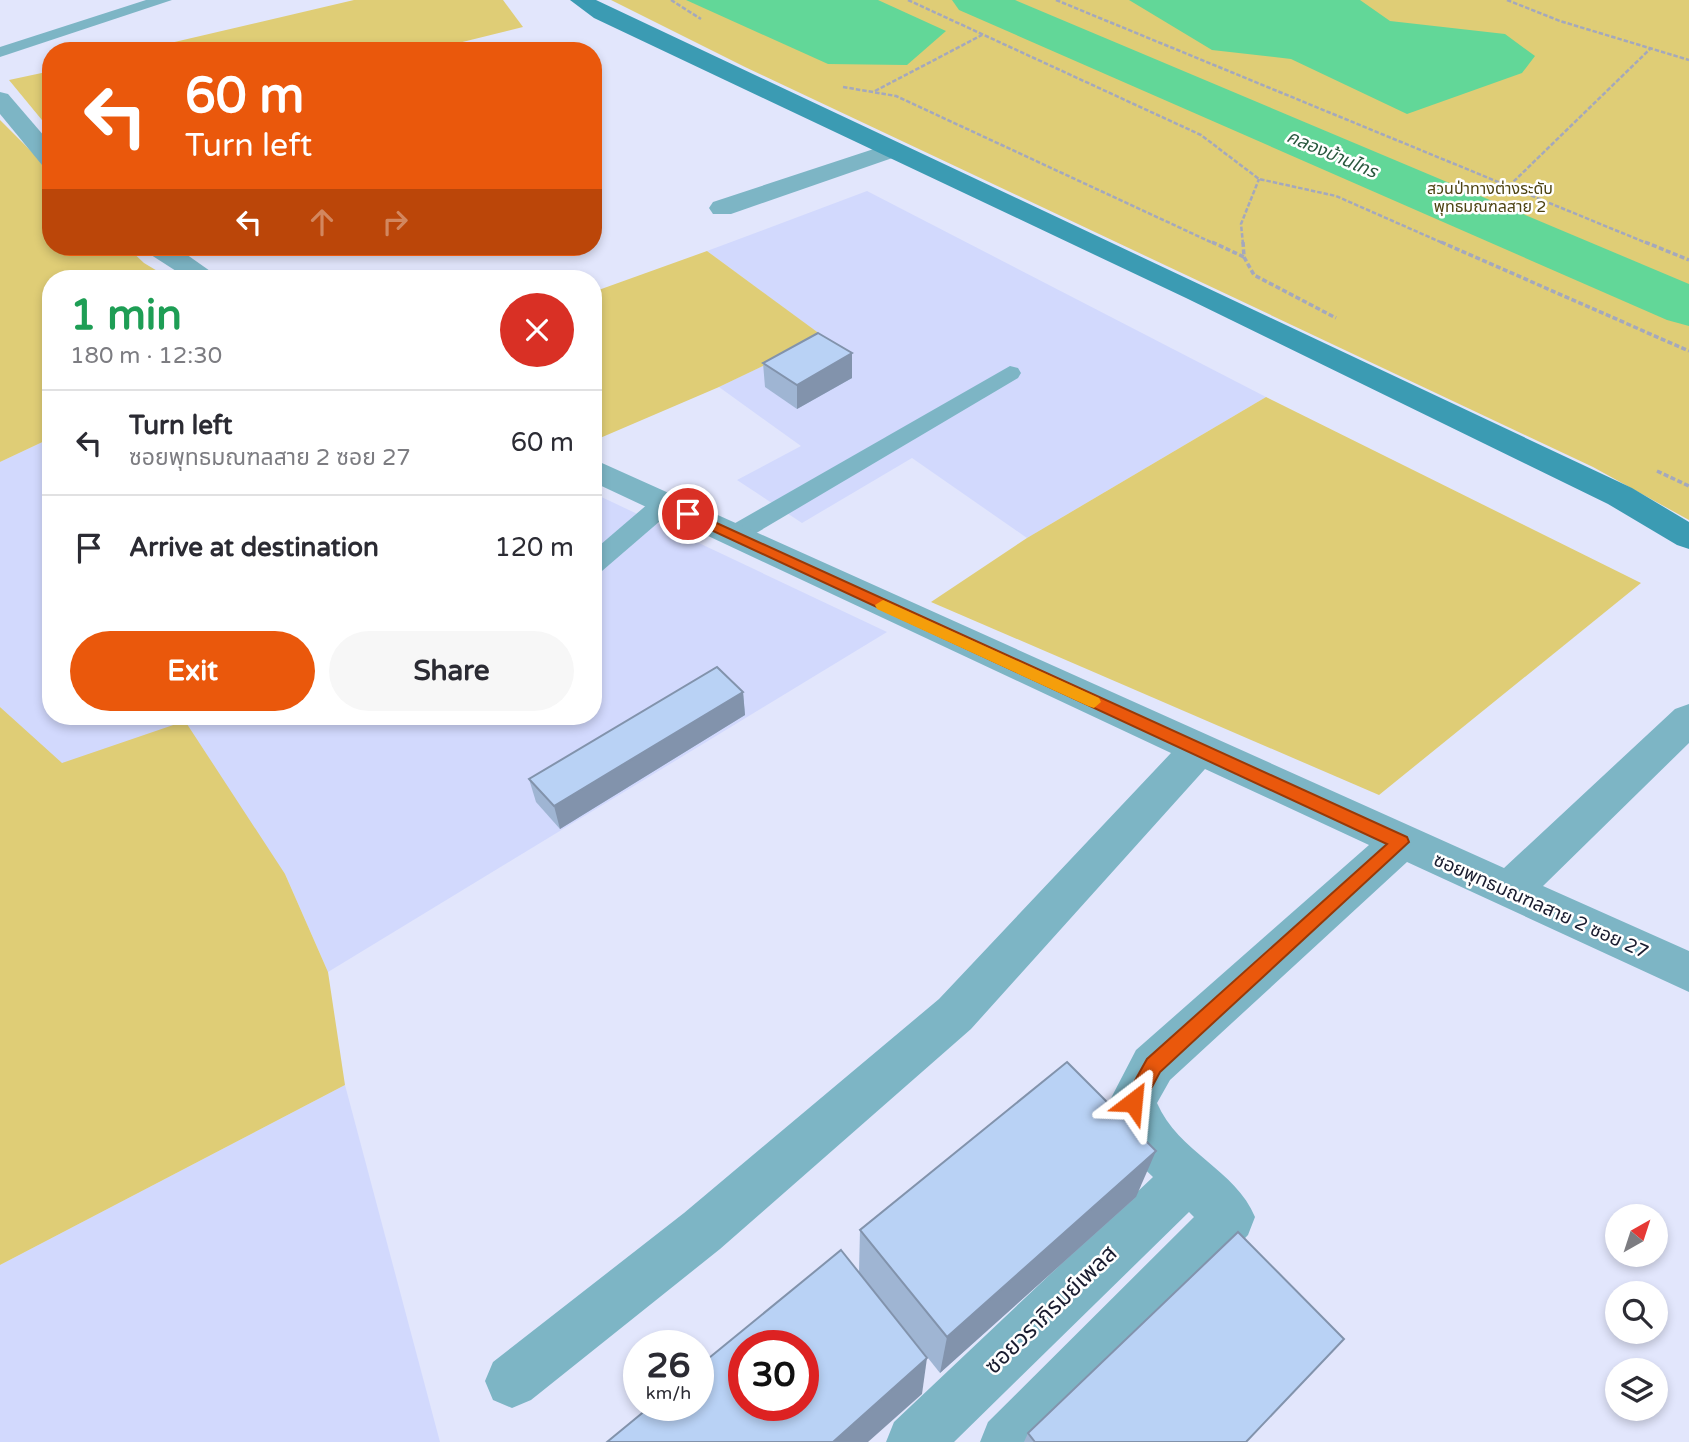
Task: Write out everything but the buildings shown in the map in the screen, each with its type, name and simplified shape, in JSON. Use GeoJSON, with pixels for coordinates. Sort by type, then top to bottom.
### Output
{"type":"FeatureCollection","features":[{"type":"Feature","properties":{"kind":"main road"},"geometry":{"type":"LineString","coordinates":[[581,0],[601,13],[1607,490],[1689,537]]}},
{"type":"Feature","properties":{"kind":"street"},"geometry":{"type":"LineString","coordinates":[[0,99],[42,149]]}},
{"type":"Feature","properties":{"kind":"street"},"geometry":{"type":"LineString","coordinates":[[722,208],[892,150]]}},
{"type":"Feature","properties":{"kind":"street"},"geometry":{"type":"LineString","coordinates":[[172,256],[194,270]]}},
{"type":"Feature","properties":{"kind":"street","name":"ซอยพุทธมณฑลสาย 2 ซอย 27"},"geometry":{"type":"LineString","coordinates":[[602,473],[732,536],[1198,750],[1689,972]]}},
{"type":"Feature","properties":{"kind":"street"},"geometry":{"type":"LineString","coordinates":[[1509,891],[1689,719]]}},
{"type":"Feature","properties":{"kind":"street"},"geometry":{"type":"LineString","coordinates":[[512,1381],[702,1231],[955,1014],[1198,750]]}},
{"type":"Feature","properties":{"kind":"street"},"geometry":{"type":"LineString","coordinates":[[1007,1442],[1230,1217],[1149,1140],[1133,1102],[1153,1065],[1401,842]]}},
{"type":"Feature","properties":{"kind":"street","name":"ซอยวราภิรมย์เพลส"},"geometry":{"type":"LineString","coordinates":[[914,1442],[1187,1179]]}},
{"type":"Feature","properties":{"kind":"lane"},"geometry":{"type":"LineString","coordinates":[[43,42],[119,11],[163,0]]}},
{"type":"Feature","properties":{"kind":"lane"},"geometry":{"type":"LineString","coordinates":[[0,52],[42,42]]}},
{"type":"Feature","properties":{"kind":"lane"},"geometry":{"type":"LineString","coordinates":[[732,536],[1010,373]]}},
{"type":"Feature","properties":{"kind":"lane"},"geometry":{"type":"LineString","coordinates":[[602,557],[665,503]]}},
{"type":"Feature","properties":{"kind":"path"},"geometry":{"type":"LineString","coordinates":[[671,0],[704,21]]}},
{"type":"Feature","properties":{"kind":"path"},"geometry":{"type":"LineString","coordinates":[[908,0],[1201,135],[1259,179],[1336,196],[1689,351]]}},
{"type":"Feature","properties":{"kind":"path"},"geometry":{"type":"LineString","coordinates":[[1056,0],[1689,260]]}},
{"type":"Feature","properties":{"kind":"path"},"geometry":{"type":"LineString","coordinates":[[1507,0],[1560,21],[1689,60]]}},
{"type":"Feature","properties":{"kind":"path"},"geometry":{"type":"LineString","coordinates":[[874,92],[983,35]]}},
{"type":"Feature","properties":{"kind":"path"},"geometry":{"type":"LineString","coordinates":[[1509,186],[1650,49]]}},
{"type":"Feature","properties":{"kind":"path"},"geometry":{"type":"LineString","coordinates":[[842,86],[896,96],[1244,257],[1241,224],[1259,179]]}},
{"type":"Feature","properties":{"kind":"shaded area"},"geometry":{"type":"Polygon","coordinates":[[[686,0],[878,0],[946,31],[907,65],[828,64],[686,0]]]}},
{"type":"Feature","properties":{"kind":"shaded area"},"geometry":{"type":"Polygon","coordinates":[[[1129,0],[1360,0],[1390,21],[1505,34],[1535,56],[1522,73],[1407,114],[1291,59],[1212,50],[1129,0]]]}},
{"type":"Feature","properties":{"kind":"shaded area"},"geometry":{"type":"Polygon","coordinates":[[[867,191],[1266,397],[1027,538],[912,458],[802,523],[737,480],[801,446],[719,387],[823,337],[707,251],[867,191]]]}},
{"type":"Feature","properties":{"kind":"shaded area"},"geometry":{"type":"Polygon","coordinates":[[[42,442],[42,725],[602,725],[602,497],[887,632],[328,972],[285,874],[61,764],[0,707],[0,462],[42,442]]]}},
{"type":"Feature","properties":{"kind":"shaded area"},"geometry":{"type":"Polygon","coordinates":[[[345,1085],[440,1442],[0,1442],[0,1265],[345,1085]]]}},
{"type":"Feature","properties":{"kind":"green space"},"geometry":{"type":"Polygon","coordinates":[[[354,0],[503,0],[523,27],[462,42],[174,42],[354,0]]]}},
{"type":"Feature","properties":{"kind":"green space","name":"สวนป่าทางต่างระดับ พุทธมณฑลสาย 2"},"geometry":{"type":"Polygon","coordinates":[[[611,0],[1689,0],[1689,520],[1593,467],[745,67],[611,0]]]}},
{"type":"Feature","properties":{"kind":"green space"},"geometry":{"type":"Polygon","coordinates":[[[42,73],[42,120],[9,80],[42,73]]]}},
{"type":"Feature","properties":{"kind":"green space"},"geometry":{"type":"Polygon","coordinates":[[[0,120],[42,162],[42,256],[137,256],[156,270],[42,270],[42,442],[0,462],[0,120]]]}},
{"type":"Feature","properties":{"kind":"green space"},"geometry":{"type":"Polygon","coordinates":[[[707,251],[824,337],[719,387],[602,437],[602,289],[707,251]]]}},
{"type":"Feature","properties":{"kind":"green space"},"geometry":{"type":"Polygon","coordinates":[[[1266,397],[1641,583],[1379,795],[931,602],[1027,538],[1266,397]]]}},
{"type":"Feature","properties":{"kind":"green space"},"geometry":{"type":"Polygon","coordinates":[[[0,707],[62,763],[173,725],[188,725],[285,874],[328,972],[345,1085],[0,1265],[0,707]]]}},
{"type":"Feature","properties":{"kind":"waterway","name":"คลองบ้านไทร"},"geometry":{"type":"LineString","coordinates":[[975,0],[1689,307]]}},
{"type":"Feature","properties":{"kind":"slow traffic"},"geometry":{"type":"LineString","coordinates":[[883,605],[1094,702]]}},
{"type":"Feature","properties":{"kind":"route"},"geometry":{"type":"LineString","coordinates":[[688,514],[1401,842],[1153,1065],[1133,1102]]}}]}
